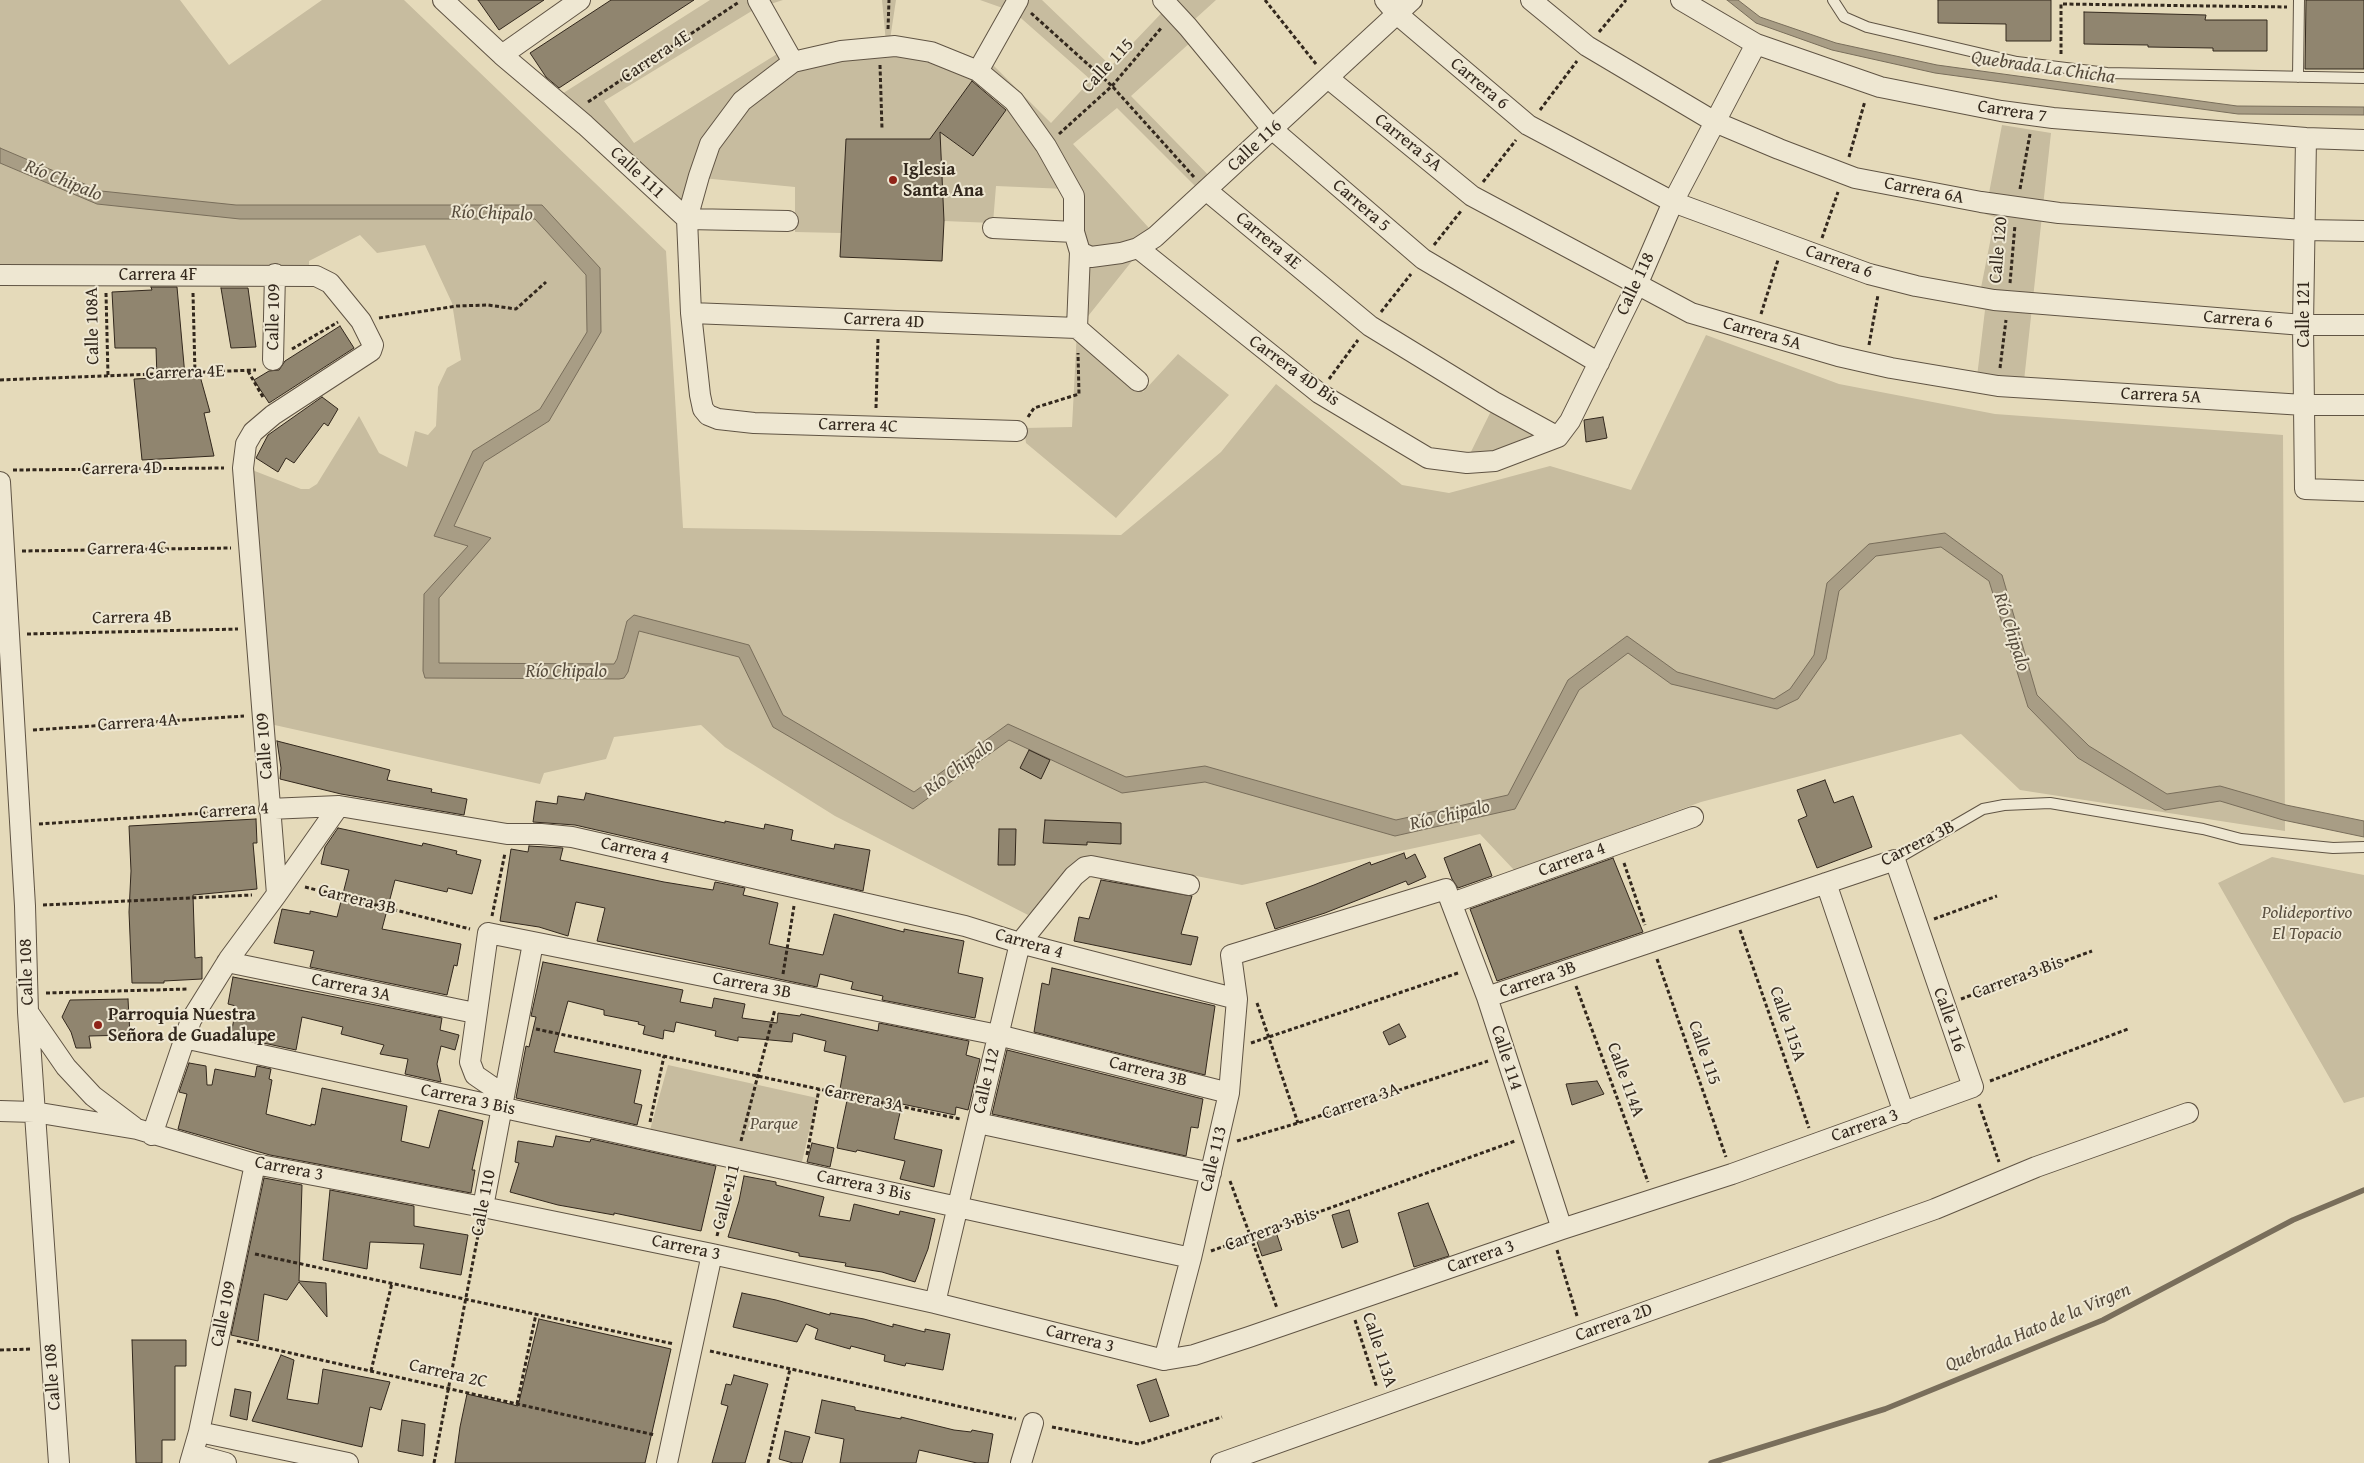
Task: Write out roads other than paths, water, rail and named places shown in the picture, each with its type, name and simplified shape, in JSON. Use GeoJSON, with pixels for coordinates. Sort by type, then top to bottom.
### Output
{"type":"FeatureCollection","features":[{"type":"Feature","properties":{"kind":"street","name":"Calle 111"},"geometry":{"type":"LineString","coordinates":[[443,0],[502,55],[571,114],[687,219]]}},
{"type":"Feature","properties":{"kind":"street"},"geometry":{"type":"LineString","coordinates":[[502,55],[580,0]]}},
{"type":"Feature","properties":{"kind":"street"},"geometry":{"type":"LineString","coordinates":[[758,0],[793,62]]}},
{"type":"Feature","properties":{"kind":"street","name":"Calle 116"},"geometry":{"type":"LineString","coordinates":[[1080,252],[1091,257],[1121,253],[1138,248],[1155,238],[1328,78],[1391,7],[1412,0]]}},
{"type":"Feature","properties":{"kind":"street","name":"Carrera 6A"},"geometry":{"type":"LineString","coordinates":[[1531,0],[1588,46],[1714,122],[1855,178],[2017,207],[2060,212],[2304,230],[2364,231]]}},
{"type":"Feature","properties":{"kind":"street","name":"Carrera 7"},"geometry":{"type":"LineString","coordinates":[[1681,0],[1756,44],[1880,87],[2034,116],[2306,138],[2364,140]]}},
{"type":"Feature","properties":{"kind":"street"},"geometry":{"type":"LineString","coordinates":[[978,72],[1018,1]]}},
{"type":"Feature","properties":{"kind":"street","name":"Carrera 5"},"geometry":{"type":"LineString","coordinates":[[1169,6],[1273,130],[1423,259],[1599,363]]}},
{"type":"Feature","properties":{"kind":"street","name":"Carrera 6"},"geometry":{"type":"LineString","coordinates":[[1391,7],[1528,125],[1673,202],[1882,277],[1967,296],[2008,301],[2303,325],[2364,325]]}},
{"type":"Feature","properties":{"kind":"street","name":"Calle 118"},"geometry":{"type":"LineString","coordinates":[[1558,437],[1585,395],[1637,285],[1673,202],[1756,44]]}},
{"type":"Feature","properties":{"kind":"street"},"geometry":{"type":"LineString","coordinates":[[691,313],[687,219],[698,176],[710,144],[742,100],[793,62],[841,51],[884,47],[931,52],[978,72],[1014,101],[1046,146],[1074,196],[1074,232],[1080,252],[1077,338],[1138,381]]}},
{"type":"Feature","properties":{"kind":"street","name":"Carrera 5A"},"geometry":{"type":"LineString","coordinates":[[1328,78],[1472,196],[1691,313],[1866,362],[1998,386],[2304,405],[2364,405]]}},
{"type":"Feature","properties":{"kind":"street","name":"Calle 121"},"geometry":{"type":"LineString","coordinates":[[2306,138],[2303,325],[2305,489],[2364,490]]}},
{"type":"Feature","properties":{"kind":"street","name":"Carrera 4E"},"geometry":{"type":"LineString","coordinates":[[1206,190],[1370,326],[1494,402],[1558,437]]}},
{"type":"Feature","properties":{"kind":"street"},"geometry":{"type":"LineString","coordinates":[[687,219],[788,221]]}},
{"type":"Feature","properties":{"kind":"street"},"geometry":{"type":"LineString","coordinates":[[993,228],[1074,232]]}},
{"type":"Feature","properties":{"kind":"street","name":"Carrera 4D Bis"},"geometry":{"type":"LineString","coordinates":[[1138,248],[1319,393],[1428,458],[1467,463],[1495,461],[1558,437]]}},
{"type":"Feature","properties":{"kind":"street","name":"Carrera 4F"},"geometry":{"type":"LineString","coordinates":[[0,275],[275,274],[316,276],[330,283],[358,317],[373,345],[371,351],[273,415]]}},
{"type":"Feature","properties":{"kind":"street","name":"Calle 109"},"geometry":{"type":"LineString","coordinates":[[273,360],[275,274]]}},
{"type":"Feature","properties":{"kind":"street","name":"Carrera 4D"},"geometry":{"type":"LineString","coordinates":[[691,313],[878,321],[1077,338]]}},
{"type":"Feature","properties":{"kind":"street","name":"Carrera 4C"},"geometry":{"type":"LineString","coordinates":[[691,313],[703,409],[708,415],[718,419],[754,423],[1017,431]]}},
{"type":"Feature","properties":{"kind":"street","name":"Calle 109"},"geometry":{"type":"LineString","coordinates":[[273,415],[253,432],[249,438],[243,468],[269,809],[280,885]]}},
{"type":"Feature","properties":{"kind":"street","name":"Calle 108"},"geometry":{"type":"LineString","coordinates":[[5,476],[4,552],[9,634],[5,676],[14,731],[25,906],[34,1112],[59,1463]]}},
{"type":"Feature","properties":{"kind":"street"},"geometry":{"type":"LineString","coordinates":[[28,1003],[66,1067],[92,1096],[145,1132],[191,1020],[280,885],[339,806]]}},
{"type":"Feature","properties":{"kind":"street","name":"Carrera 4"},"geometry":{"type":"LineString","coordinates":[[269,809],[339,806],[509,834],[541,834],[572,837],[965,926],[1020,943],[1246,1000]]}},
{"type":"Feature","properties":{"kind":"street","name":"Carrera 4"},"geometry":{"type":"LineString","coordinates":[[1231,955],[1449,896],[1617,844],[1693,817]]}},
{"type":"Feature","properties":{"kind":"street","name":"Calle 116"},"geometry":{"type":"LineString","coordinates":[[1895,860],[1973,1088]]}},
{"type":"Feature","properties":{"kind":"street","name":"Carrera 3B"},"geometry":{"type":"LineString","coordinates":[[1487,997],[1895,860]]}},
{"type":"Feature","properties":{"kind":"street","name":"Calle 112"},"geometry":{"type":"LineString","coordinates":[[935,1303],[1020,943],[1074,876],[1091,866],[1189,884]]}},
{"type":"Feature","properties":{"kind":"street"},"geometry":{"type":"LineString","coordinates":[[1826,883],[1904,1113]]}},
{"type":"Feature","properties":{"kind":"street","name":"Calle 114"},"geometry":{"type":"LineString","coordinates":[[1449,896],[1487,997],[1557,1231]]}},
{"type":"Feature","properties":{"kind":"street","name":"Carrera 3B"},"geometry":{"type":"LineString","coordinates":[[475,1013],[488,934],[998,1035],[1229,1092]]}},
{"type":"Feature","properties":{"kind":"street","name":"Calle 110"},"geometry":{"type":"LineString","coordinates":[[484,1207],[533,943]]}},
{"type":"Feature","properties":{"kind":"street","name":"Calle 113"},"geometry":{"type":"LineString","coordinates":[[1164,1360],[1192,1258],[1212,1173],[1229,1092],[1233,1049],[1246,1000],[1231,955]]}},
{"type":"Feature","properties":{"kind":"street","name":"Carrera 3A"},"geometry":{"type":"LineString","coordinates":[[228,962],[475,1013]]}},
{"type":"Feature","properties":{"kind":"street"},"geometry":{"type":"LineString","coordinates":[[475,1013],[470,1062],[475,1074],[503,1101]]}},
{"type":"Feature","properties":{"kind":"street","name":"Carrera 3 Bis"},"geometry":{"type":"LineString","coordinates":[[184,1038],[503,1101],[647,1139],[1192,1258]]}},
{"type":"Feature","properties":{"kind":"street","name":"Carrera 3"},"geometry":{"type":"LineString","coordinates":[[0,1111],[34,1112],[145,1132],[255,1164],[484,1207],[712,1254],[935,1303],[1164,1360],[1194,1355],[1557,1231],[1732,1174],[1973,1088]]}},
{"type":"Feature","properties":{"kind":"street","name":"Carrera 2D"},"geometry":{"type":"LineString","coordinates":[[1221,1463],[1935,1209],[2005,1180],[2188,1113]]}},
{"type":"Feature","properties":{"kind":"street"},"geometry":{"type":"LineString","coordinates":[[978,1123],[1212,1173]]}},
{"type":"Feature","properties":{"kind":"street","name":"Calle 109"},"geometry":{"type":"LineString","coordinates":[[191,1459],[199,1432],[255,1164]]}},
{"type":"Feature","properties":{"kind":"street","name":"Calle 111"},"geometry":{"type":"LineString","coordinates":[[667,1463],[712,1254]]}},
{"type":"Feature","properties":{"kind":"street"},"geometry":{"type":"LineString","coordinates":[[1021,1463],[1033,1423]]}},
{"type":"Feature","properties":{"kind":"street"},"geometry":{"type":"LineString","coordinates":[[199,1432],[348,1463]]}},
{"type":"Feature","properties":{"kind":"street"},"geometry":{"type":"LineString","coordinates":[[191,1459],[226,1463]]}},
{"type":"Feature","properties":{"kind":"lane"},"geometry":{"type":"LineString","coordinates":[[1833,0],[1844,17],[1867,27],[2017,62],[2107,73],[2364,78]]}},
{"type":"Feature","properties":{"kind":"lane"},"geometry":{"type":"LineString","coordinates":[[2298,77],[2300,3]]}},
{"type":"Feature","properties":{"kind":"lane","name":"Carrera 3B"},"geometry":{"type":"LineString","coordinates":[[1895,860],[1983,809],[2004,805],[2050,803],[2203,829],[2241,839],[2333,848],[2364,847]]}},
{"type":"Feature","properties":{"kind":"water"},"geometry":{"type":"Polygon","coordinates":[[[1727,0],[1738,0],[1760,17],[1836,43],[1937,65],[2237,106],[2364,107],[2364,115],[2238,114],[1935,73],[1832,50],[1756,23],[1727,0]]]}},
{"type":"Feature","properties":{"kind":"water","name":"Río Chipalo"},"geometry":{"type":"Polygon","coordinates":[[[0,148],[101,191],[236,205],[542,205],[600,268],[601,332],[549,421],[484,462],[454,526],[491,538],[439,598],[439,663],[614,664],[627,621],[634,615],[749,645],[783,715],[914,792],[1008,724],[1126,777],[1205,766],[1396,820],[1508,795],[1568,680],[1627,636],[1677,672],[1774,699],[1790,689],[1814,655],[1827,583],[1869,544],[1945,533],[2002,575],[2037,695],[2089,746],[2167,794],[2220,786],[2286,805],[2364,821],[2364,837],[2283,820],[2220,801],[2165,810],[2078,758],[2028,707],[1989,581],[1941,547],[1876,556],[1839,591],[1826,659],[1798,699],[1777,709],[1671,684],[1628,653],[1579,690],[1515,809],[1395,836],[1205,782],[1122,793],[1009,740],[913,809],[773,727],[739,657],[639,631],[628,672],[624,678],[425,678],[423,671],[424,594],[468,546],[434,536],[473,451],[540,409],[587,332],[586,275],[535,219],[240,219],[97,204],[0,163],[0,148]]]}},
{"type":"Feature","properties":{"kind":"waterway","name":"Quebrada Hato de la Virgen"},"geometry":{"type":"LineString","coordinates":[[1711,1463],[1885,1409],[2103,1320],[2293,1220],[2364,1190]]}},
{"type":"Feature","properties":{"kind":"place","name":"Iglesia Santa Ana"},"geometry":{"type":"Point","coordinates":[893,180]}},
{"type":"Feature","properties":{"kind":"place","name":"Parroquia Nuestra Señora de Guadalupe"},"geometry":{"type":"Point","coordinates":[98,1025]}},
{"type":"Feature","properties":{"kind":"water label","name":"Quebrada La Chicha"},"geometry":{"type":"Point","coordinates":[2043,68]}},
{"type":"Feature","properties":{"kind":"park label","name":"Polideportivo El Topacio"},"geometry":{"type":"Point","coordinates":[2307,923]}},
{"type":"Feature","properties":{"kind":"park label","name":"Parque"},"geometry":{"type":"Point","coordinates":[774,1124]}}]}
